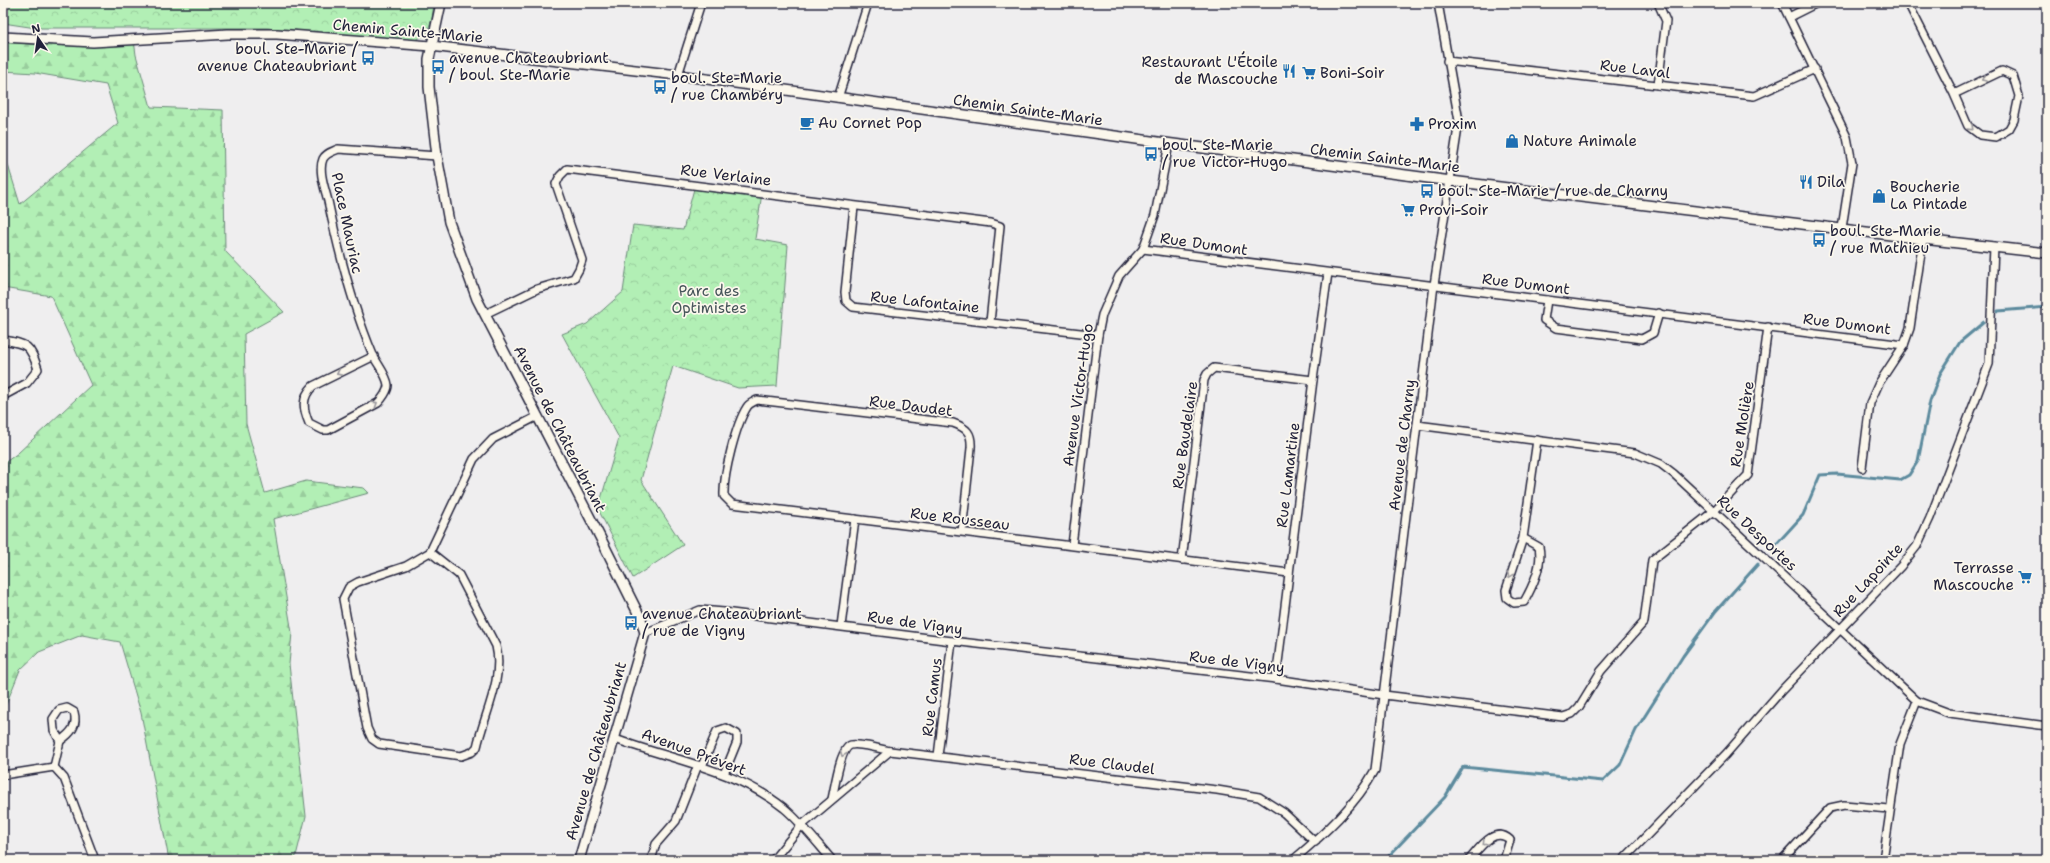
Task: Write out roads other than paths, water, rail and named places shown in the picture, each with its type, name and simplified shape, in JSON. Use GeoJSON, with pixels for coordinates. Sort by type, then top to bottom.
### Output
{"type":"FeatureCollection","features":[{"type":"Feature","properties":{"kind":"street","name":"Avenue de Châteaubriant"},"geometry":{"type":"LineString","coordinates":[[441,3],[431,46],[429,87],[437,156],[449,222],[465,272],[485,314],[641,618],[645,634],[579,860]]}},
{"type":"Feature","properties":{"kind":"street"},"geometry":{"type":"LineString","coordinates":[[678,75],[701,3]]}},
{"type":"Feature","properties":{"kind":"street"},"geometry":{"type":"LineString","coordinates":[[838,98],[868,3]]}},
{"type":"Feature","properties":{"kind":"street","name":"Avenue de Charny"},"geometry":{"type":"LineString","coordinates":[[1293,860],[1315,842],[1344,813],[1374,770],[1418,425],[1434,285],[1459,121],[1438,3]]}},
{"type":"Feature","properties":{"kind":"street"},"geometry":{"type":"LineString","coordinates":[[1658,3],[1666,21],[1658,84]]}},
{"type":"Feature","properties":{"kind":"street"},"geometry":{"type":"LineString","coordinates":[[1782,3],[1847,137],[1852,163],[1842,228]]}},
{"type":"Feature","properties":{"kind":"street"},"geometry":{"type":"LineString","coordinates":[[1789,17],[1817,3]]}},
{"type":"Feature","properties":{"kind":"street"},"geometry":{"type":"LineString","coordinates":[[1908,3],[1954,94],[1968,126],[1980,135],[1996,137],[2009,129],[2014,120],[2019,96],[2013,76],[2002,71],[1954,94]]}},
{"type":"Feature","properties":{"kind":"street","name":"Chemin Sainte-Marie"},"geometry":{"type":"LineString","coordinates":[[3,37],[93,42],[228,34],[277,34],[431,46],[678,75],[1169,144],[1451,181],[1923,239],[2047,252]]}},
{"type":"Feature","properties":{"kind":"street","name":"Rue Laval"},"geometry":{"type":"LineString","coordinates":[[1448,61],[1754,96],[1815,69]]}},
{"type":"Feature","properties":{"kind":"street","name":"Avenue Victor-Hugo"},"geometry":{"type":"LineString","coordinates":[[1072,545],[1098,335],[1102,315],[1120,276],[1143,249],[1155,215],[1169,144]]}},
{"type":"Feature","properties":{"kind":"street","name":"Place Mauriac"},"geometry":{"type":"LineString","coordinates":[[374,356],[313,386],[308,391],[303,400],[309,424],[323,430],[328,430],[378,403],[388,386],[374,356],[349,292],[338,250],[323,177],[322,160],[327,154],[338,149],[437,156]]}},
{"type":"Feature","properties":{"kind":"street","name":"Rue Verlaine"},"geometry":{"type":"LineString","coordinates":[[485,314],[537,289],[574,278],[580,269],[582,260],[556,184],[560,176],[567,169],[756,192],[854,207],[991,223],[1000,226],[990,322]]}},
{"type":"Feature","properties":{"kind":"street","name":"Rue Lafontaine"},"geometry":{"type":"LineString","coordinates":[[854,207],[845,292],[846,301],[853,307],[1098,335]]}},
{"type":"Feature","properties":{"kind":"street"},"geometry":{"type":"LineString","coordinates":[[1862,468],[1870,403],[1879,383],[1904,345],[1910,328],[1923,239]]}},
{"type":"Feature","properties":{"kind":"street","name":"Rue Lapointe"},"geometry":{"type":"LineString","coordinates":[[1623,860],[1740,739],[1840,628],[1901,566],[1917,546],[1930,518],[1989,364],[1994,247]]}},
{"type":"Feature","properties":{"kind":"street","name":"Rue Dumont"},"geometry":{"type":"LineString","coordinates":[[1143,249],[1328,274],[1434,285],[1904,345]]}},
{"type":"Feature","properties":{"kind":"street","name":"Rue Lamartine"},"geometry":{"type":"LineString","coordinates":[[1276,679],[1313,380],[1328,274]]}},
{"type":"Feature","properties":{"kind":"street"},"geometry":{"type":"LineString","coordinates":[[1547,300],[1544,320],[1556,328],[1642,339],[1654,333],[1659,313]]}},
{"type":"Feature","properties":{"kind":"street","name":"Rue Molière"},"geometry":{"type":"LineString","coordinates":[[1714,512],[1748,475],[1768,328]]}},
{"type":"Feature","properties":{"kind":"street"},"geometry":{"type":"LineString","coordinates":[[3,340],[23,343],[32,352],[38,370],[27,383],[3,396]]}},
{"type":"Feature","properties":{"kind":"street","name":"Rue Baudelaire"},"geometry":{"type":"LineString","coordinates":[[1182,560],[1204,380],[1207,374],[1214,368],[1313,380]]}},
{"type":"Feature","properties":{"kind":"street","name":"Rue Daudet"},"geometry":{"type":"LineString","coordinates":[[748,405],[757,400],[954,423],[965,427],[972,436],[972,448],[962,532]]}},
{"type":"Feature","properties":{"kind":"street","name":"Rue Rousseau"},"geometry":{"type":"LineString","coordinates":[[748,405],[740,422],[724,482],[724,496],[732,504],[1289,573]]}},
{"type":"Feature","properties":{"kind":"street"},"geometry":{"type":"LineString","coordinates":[[430,552],[459,575],[496,646],[498,656],[498,670],[476,747],[472,752],[461,756],[379,744],[372,739],[367,728],[343,599],[349,587],[358,582],[406,566],[430,552],[474,459],[493,439],[538,416]]}},
{"type":"Feature","properties":{"kind":"street","name":"Rue Desportes"},"geometry":{"type":"LineString","coordinates":[[1418,425],[1635,453],[1647,457],[1674,474],[1917,701],[1949,714],[2047,726]]}},
{"type":"Feature","properties":{"kind":"street"},"geometry":{"type":"LineString","coordinates":[[1523,538],[1539,547],[1541,558],[1530,591],[1524,602],[1514,603],[1507,598],[1506,590],[1523,538],[1536,440]]}},
{"type":"Feature","properties":{"kind":"street","name":"Rue de Vigny"},"geometry":{"type":"LineString","coordinates":[[645,634],[700,610],[1276,679],[1384,695],[1563,717],[1572,714],[1579,707],[1601,671],[1644,622],[1652,560],[1714,512]]}},
{"type":"Feature","properties":{"kind":"street"},"geometry":{"type":"LineString","coordinates":[[841,626],[855,519]]}},
{"type":"Feature","properties":{"kind":"street","name":"Rue Camus"},"geometry":{"type":"LineString","coordinates":[[938,756],[952,641]]}},
{"type":"Feature","properties":{"kind":"street"},"geometry":{"type":"LineString","coordinates":[[1883,860],[1889,809],[1900,744],[1917,701]]}},
{"type":"Feature","properties":{"kind":"street"},"geometry":{"type":"LineString","coordinates":[[651,860],[656,844],[676,821],[717,731],[726,728],[737,734],[737,742],[724,774]]}},
{"type":"Feature","properties":{"kind":"street","name":"Avenue Prévert"},"geometry":{"type":"LineString","coordinates":[[615,739],[724,774],[752,787],[784,809],[832,860]]}},
{"type":"Feature","properties":{"kind":"street"},"geometry":{"type":"LineString","coordinates":[[54,767],[60,741]]}},
{"type":"Feature","properties":{"kind":"street","name":"Rue Claudel"},"geometry":{"type":"LineString","coordinates":[[832,798],[845,748],[851,744],[890,751],[1217,790],[1259,797],[1284,813],[1315,842]]}},
{"type":"Feature","properties":{"kind":"street"},"geometry":{"type":"LineString","coordinates":[[773,860],[801,826],[832,798],[890,751]]}},
{"type":"Feature","properties":{"kind":"street"},"geometry":{"type":"LineString","coordinates":[[3,775],[54,767]]}},
{"type":"Feature","properties":{"kind":"street"},"geometry":{"type":"LineString","coordinates":[[54,767],[64,778],[95,860]]}},
{"type":"Feature","properties":{"kind":"street"},"geometry":{"type":"LineString","coordinates":[[1782,860],[1830,808],[1844,805],[1889,809]]}},
{"type":"Feature","properties":{"kind":"street"},"geometry":{"type":"LineString","coordinates":[[1469,860],[1488,839],[1498,834],[1505,835],[1510,840],[1504,860]]}},
{"type":"Feature","properties":{"kind":"waterway"},"geometry":{"type":"LineString","coordinates":[[1998,311],[2047,307]]}},
{"type":"Feature","properties":{"kind":"waterway"},"geometry":{"type":"LineString","coordinates":[[1772,549],[1803,515],[1820,475],[1837,474],[1900,480],[1909,475],[1918,461],[1930,401],[1940,374],[1960,342],[1984,322]]}},
{"type":"Feature","properties":{"kind":"waterway"},"geometry":{"type":"LineString","coordinates":[[1385,860],[1445,797],[1463,767],[1603,781],[1620,765],[1636,730],[1683,656],[1715,612],[1758,564]]}},
{"type":"Feature","properties":{"kind":"place","name":"boul. Ste-Marie / avenue Chateaubriant"},"geometry":{"type":"Point","coordinates":[368,58]}},
{"type":"Feature","properties":{"kind":"place","name":"avenue Chateaubriant / boul. Ste-Marie"},"geometry":{"type":"Point","coordinates":[438,67]}},
{"type":"Feature","properties":{"kind":"place","name":"Restaurant L'Étoile de Mascouche"},"geometry":{"type":"Point","coordinates":[1289,71]}},
{"type":"Feature","properties":{"kind":"place","name":"Boni-Soir"},"geometry":{"type":"Point","coordinates":[1309,73]}},
{"type":"Feature","properties":{"kind":"place","name":"boul. Ste-Marie / rue Chambéry"},"geometry":{"type":"Point","coordinates":[660,87]}},
{"type":"Feature","properties":{"kind":"place","name":"Au Cornet Pop"},"geometry":{"type":"Point","coordinates":[807,123]}},
{"type":"Feature","properties":{"kind":"place","name":"Proxim"},"geometry":{"type":"Point","coordinates":[1417,124]}},
{"type":"Feature","properties":{"kind":"place","name":"Nature Animale"},"geometry":{"type":"Point","coordinates":[1512,141]}},
{"type":"Feature","properties":{"kind":"place","name":"boul. Ste-Marie / rue Victor-Hugo"},"geometry":{"type":"Point","coordinates":[1151,154]}},
{"type":"Feature","properties":{"kind":"place","name":"Dila"},"geometry":{"type":"Point","coordinates":[1806,182]}},
{"type":"Feature","properties":{"kind":"place","name":"boul. Ste-Marie / rue de Charny"},"geometry":{"type":"Point","coordinates":[1427,191]}},
{"type":"Feature","properties":{"kind":"place","name":"Boucherie La Pintade"},"geometry":{"type":"Point","coordinates":[1879,196]}},
{"type":"Feature","properties":{"kind":"place","name":"Provi-Soir"},"geometry":{"type":"Point","coordinates":[1408,210]}},
{"type":"Feature","properties":{"kind":"place","name":"boul. Ste-Marie / rue Mathieu"},"geometry":{"type":"Point","coordinates":[1819,240]}},
{"type":"Feature","properties":{"kind":"place","name":"Terrasse Mascouche"},"geometry":{"type":"Point","coordinates":[2025,577]}},
{"type":"Feature","properties":{"kind":"place","name":"avenue Chateaubriant / rue de Vigny"},"geometry":{"type":"Point","coordinates":[631,623]}},
{"type":"Feature","properties":{"kind":"park label","name":"Parc des Optimistes"},"geometry":{"type":"Point","coordinates":[709,300]}}]}
